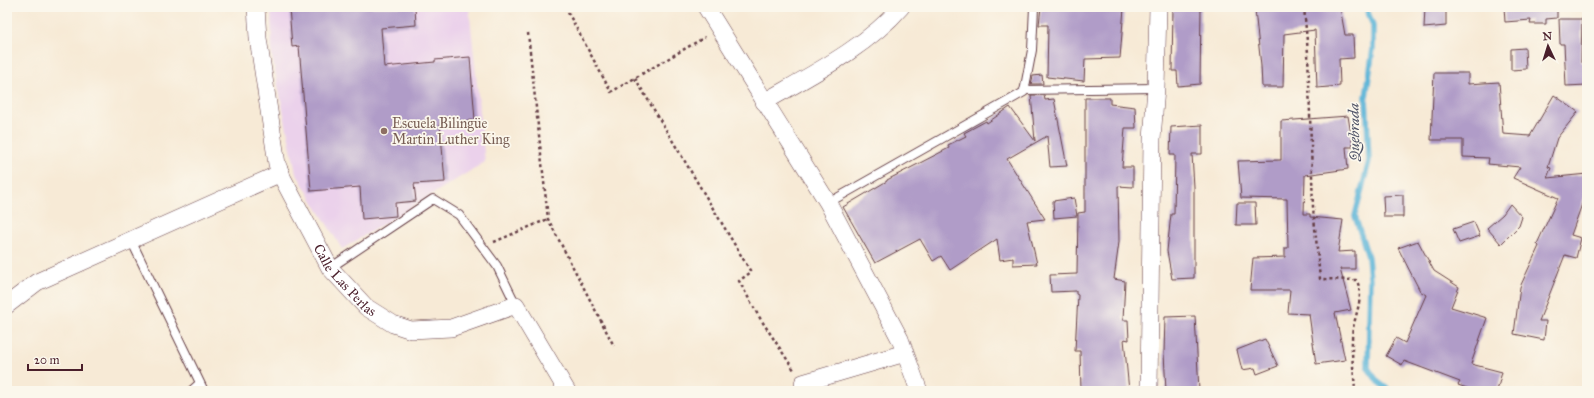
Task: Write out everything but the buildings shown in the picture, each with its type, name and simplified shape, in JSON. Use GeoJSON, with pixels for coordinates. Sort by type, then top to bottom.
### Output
{"type":"FeatureCollection","features":[{"type":"Feature","properties":{"kind":"street","name":"Calle Las Perlas"},"geometry":{"type":"LineString","coordinates":[[256,7],[258,38],[277,164],[330,268],[366,307],[393,324],[411,330],[451,328],[516,305]]}},
{"type":"Feature","properties":{"kind":"street"},"geometry":{"type":"LineString","coordinates":[[706,7],[828,203],[900,339],[919,391]]}},
{"type":"Feature","properties":{"kind":"street"},"geometry":{"type":"LineString","coordinates":[[764,102],[844,54],[892,18],[901,7]]}},
{"type":"Feature","properties":{"kind":"street"},"geometry":{"type":"LineString","coordinates":[[1149,391],[1152,139],[1156,88],[1158,7]]}},
{"type":"Feature","properties":{"kind":"street"},"geometry":{"type":"LineString","coordinates":[[7,305],[37,282],[281,173]]}},
{"type":"Feature","properties":{"kind":"street"},"geometry":{"type":"LineString","coordinates":[[516,305],[567,391]]}},
{"type":"Feature","properties":{"kind":"street"},"geometry":{"type":"LineString","coordinates":[[803,383],[905,353]]}},
{"type":"Feature","properties":{"kind":"lane"},"geometry":{"type":"LineString","coordinates":[[828,203],[1024,92],[1032,50],[1034,7]]}},
{"type":"Feature","properties":{"kind":"lane"},"geometry":{"type":"LineString","coordinates":[[1024,90],[1156,88]]}},
{"type":"Feature","properties":{"kind":"lane"},"geometry":{"type":"LineString","coordinates":[[330,268],[433,199],[459,215],[497,266],[516,305]]}},
{"type":"Feature","properties":{"kind":"lane"},"geometry":{"type":"LineString","coordinates":[[131,240],[202,387],[191,391]]}},
{"type":"Feature","properties":{"kind":"path"},"geometry":{"type":"LineString","coordinates":[[565,7],[611,92],[720,29]]}},
{"type":"Feature","properties":{"kind":"path"},"geometry":{"type":"LineString","coordinates":[[1304,7],[1308,53],[1313,207],[1320,279],[1356,280],[1360,285],[1360,293],[1353,330],[1355,391]]}},
{"type":"Feature","properties":{"kind":"path"},"geometry":{"type":"LineString","coordinates":[[528,33],[548,219],[614,346]]}},
{"type":"Feature","properties":{"kind":"path"},"geometry":{"type":"LineString","coordinates":[[635,78],[751,272],[739,281],[758,315],[803,383]]}},
{"type":"Feature","properties":{"kind":"path"},"geometry":{"type":"LineString","coordinates":[[483,247],[548,219]]}},
{"type":"Feature","properties":{"kind":"shaded area","name":"Escuela Bilingüe Martin Luther King"},"geometry":{"type":"Polygon","coordinates":[[[271,7],[469,7],[485,162],[342,249],[296,173],[272,56],[271,7]]]}},
{"type":"Feature","properties":{"kind":"waterway","name":"Quebrada"},"geometry":{"type":"LineString","coordinates":[[1366,7],[1373,26],[1373,49],[1366,97],[1369,161],[1355,216],[1368,257],[1370,279],[1368,368],[1378,382],[1390,391]]}},
{"type":"Feature","properties":{"kind":"place","name":"Escuela Bilingüe Martin Luther King"},"geometry":{"type":"Point","coordinates":[384,131]}}]}
